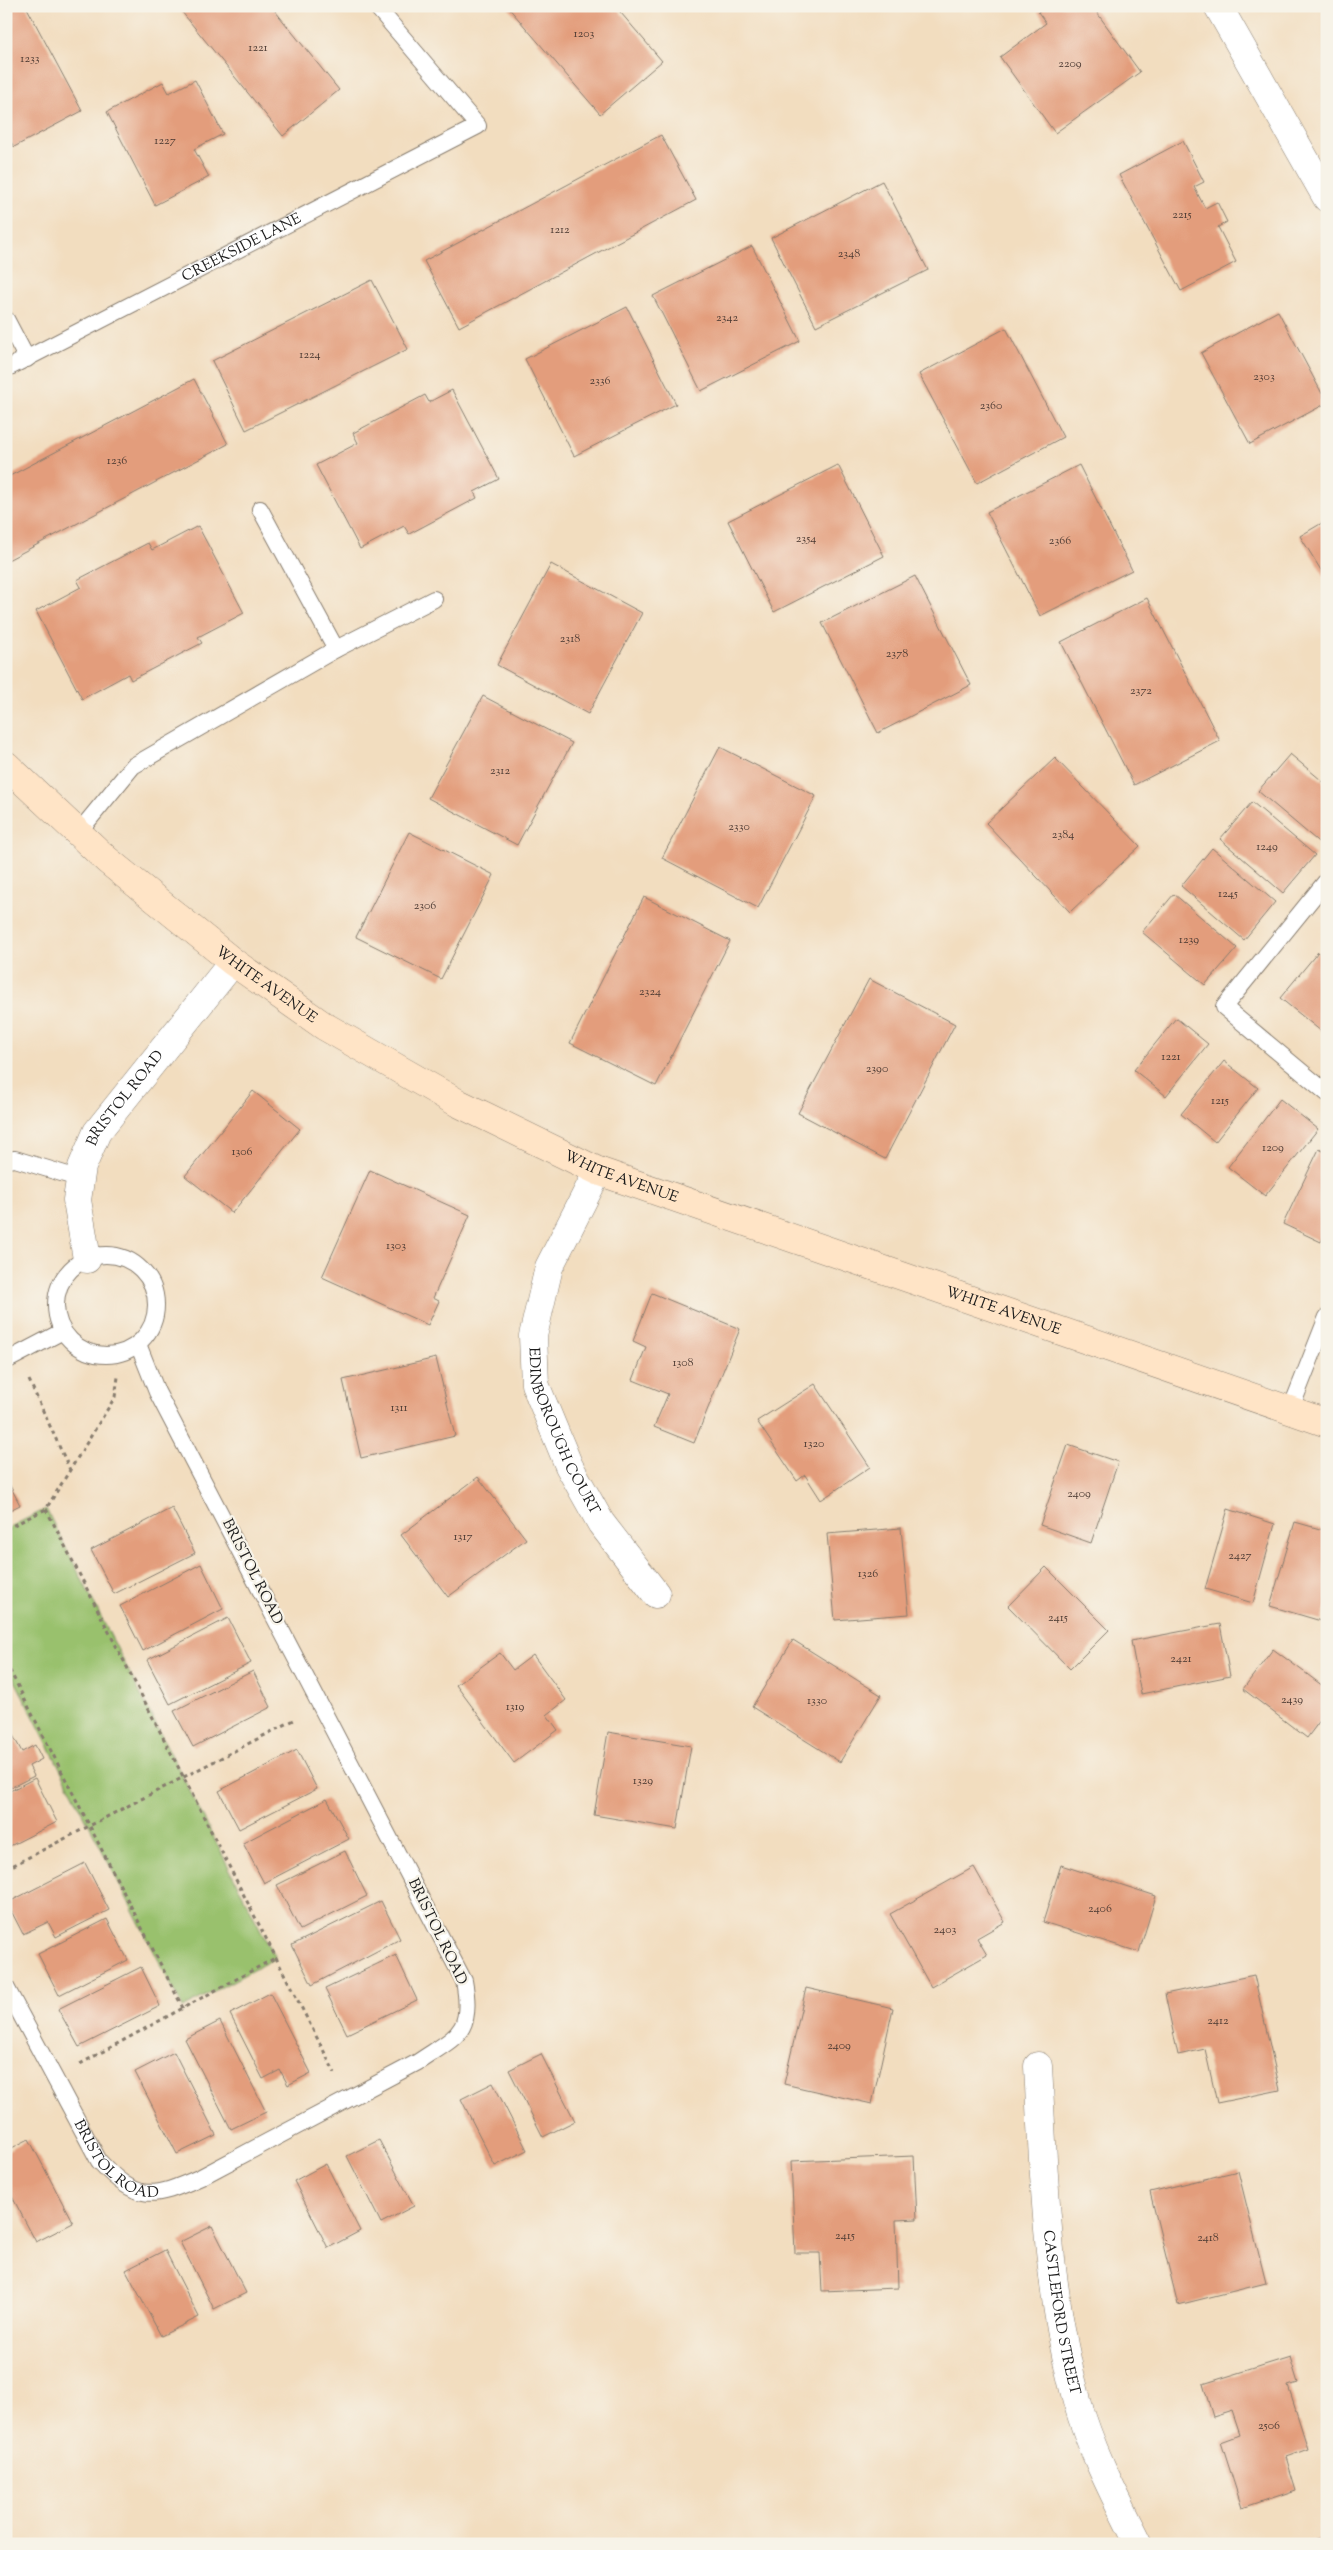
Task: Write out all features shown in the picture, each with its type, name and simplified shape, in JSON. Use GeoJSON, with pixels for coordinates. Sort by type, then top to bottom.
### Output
{"type":"FeatureCollection","features":[{"type":"Feature","properties":{"kind":"street"},"geometry":{"type":"LineString","coordinates":[[1218,6],[1327,198]]}},
{"type":"Feature","properties":{"kind":"street","name":"WHITE AVENUE"},"geometry":{"type":"LineString","coordinates":[[6,765],[106,860],[233,962],[324,1026],[458,1103],[598,1172],[1327,1423]]}},
{"type":"Feature","properties":{"kind":"street","name":"BRISTOL ROAD"},"geometry":{"type":"LineString","coordinates":[[87,1259],[77,1200],[82,1167],[97,1132],[233,962]]}},
{"type":"Feature","properties":{"kind":"street","name":"EDINBOROUGH COURT"},"geometry":{"type":"LineString","coordinates":[[598,1172],[549,1267],[533,1336],[535,1384],[568,1466],[601,1523],[656,1594]]}},
{"type":"Feature","properties":{"kind":"street","name":"CASTLEFORD STREET"},"geometry":{"type":"LineString","coordinates":[[1038,2066],[1046,2232],[1060,2325],[1077,2402],[1103,2472],[1140,2544]]}},
{"type":"Feature","properties":{"kind":"lane","name":"CREEKSIDE LANE"},"geometry":{"type":"LineString","coordinates":[[6,369],[478,126],[376,6]]}},
{"type":"Feature","properties":{"kind":"lane"},"geometry":{"type":"LineString","coordinates":[[6,319],[27,359]]}},
{"type":"Feature","properties":{"kind":"lane"},"geometry":{"type":"LineString","coordinates":[[260,508],[336,649]]}},
{"type":"Feature","properties":{"kind":"lane"},"geometry":{"type":"LineString","coordinates":[[78,832],[133,766],[336,649],[434,599]]}},
{"type":"Feature","properties":{"kind":"lane"},"geometry":{"type":"LineString","coordinates":[[1327,880],[1224,1007],[1327,1093]]}},
{"type":"Feature","properties":{"kind":"lane"},"geometry":{"type":"LineString","coordinates":[[6,1160],[15,1159],[81,1179]]}},
{"type":"Feature","properties":{"kind":"lane"},"geometry":{"type":"LineString","coordinates":[[111,1255],[130,1261],[145,1273],[154,1292],[156,1312],[149,1331],[138,1344],[122,1352],[105,1356],[88,1352],[76,1345],[63,1331],[56,1309],[60,1286],[72,1269],[87,1259],[111,1255]]}},
{"type":"Feature","properties":{"kind":"lane"},"geometry":{"type":"LineString","coordinates":[[1290,1411],[1327,1317]]}},
{"type":"Feature","properties":{"kind":"lane"},"geometry":{"type":"LineString","coordinates":[[12,1359],[63,1331]]}},
{"type":"Feature","properties":{"kind":"lane","name":"BRISTOL ROAD"},"geometry":{"type":"LineString","coordinates":[[6,1986],[99,2160],[117,2180],[133,2190],[153,2194],[169,2191],[201,2177],[348,2100],[441,2048],[459,2034],[465,2018],[468,1999],[464,1981],[157,1392],[138,1344]]}},
{"type":"Feature","properties":{"kind":"path"},"geometry":{"type":"LineString","coordinates":[[6,1530],[46,1509],[116,1397],[122,1352]]}},
{"type":"Feature","properties":{"kind":"path"},"geometry":{"type":"LineString","coordinates":[[12,1359],[70,1471]]}},
{"type":"Feature","properties":{"kind":"path"},"geometry":{"type":"LineString","coordinates":[[46,1509],[348,2100]]}},
{"type":"Feature","properties":{"kind":"path"},"geometry":{"type":"LineString","coordinates":[[6,1663],[182,2008]]}},
{"type":"Feature","properties":{"kind":"path"},"geometry":{"type":"LineString","coordinates":[[6,1869],[321,1706]]}},
{"type":"Feature","properties":{"kind":"path"},"geometry":{"type":"LineString","coordinates":[[55,2077],[276,1958]]}},
{"type":"Feature","properties":{"kind":"green space"},"geometry":{"type":"Polygon","coordinates":[[[46,1509],[275,1958],[183,2008],[6,1663],[6,1529],[46,1509]]]}},
{"type":"Feature","properties":{"kind":"building"},"geometry":{"type":"Polygon","coordinates":[[[6,6],[26,6],[82,111],[14,147],[6,133],[6,6]]]}},
{"type":"Feature","properties":{"kind":"building"},"geometry":{"type":"Polygon","coordinates":[[[177,6],[271,6],[339,90],[283,136],[177,6]]]}},
{"type":"Feature","properties":{"kind":"building"},"geometry":{"type":"Polygon","coordinates":[[[507,6],[615,6],[662,61],[600,114],[507,6]]]}},
{"type":"Feature","properties":{"kind":"building"},"geometry":{"type":"Polygon","coordinates":[[[1045,6],[1092,6],[1140,72],[1055,133],[1000,57],[1046,23],[1038,12],[1045,6]]]}},
{"type":"Feature","properties":{"kind":"building"},"geometry":{"type":"Polygon","coordinates":[[[195,80],[223,134],[194,149],[209,177],[155,205],[107,112],[163,82],[169,93],[195,80]]]}},
{"type":"Feature","properties":{"kind":"building"},"geometry":{"type":"Polygon","coordinates":[[[661,135],[696,200],[459,327],[424,261],[661,135]]]}},
{"type":"Feature","properties":{"kind":"building"},"geometry":{"type":"Polygon","coordinates":[[[1183,141],[1204,182],[1194,187],[1205,208],[1217,202],[1227,222],[1218,227],[1236,262],[1181,291],[1119,175],[1183,141]]]}},
{"type":"Feature","properties":{"kind":"building"},"geometry":{"type":"Polygon","coordinates":[[[882,181],[928,270],[816,326],[771,238],[882,181]]]}},
{"type":"Feature","properties":{"kind":"building"},"geometry":{"type":"Polygon","coordinates":[[[752,246],[800,341],[701,391],[653,296],[752,246]]]}},
{"type":"Feature","properties":{"kind":"building"},"geometry":{"type":"Polygon","coordinates":[[[372,280],[408,349],[246,430],[212,361],[372,280]]]}},
{"type":"Feature","properties":{"kind":"building"},"geometry":{"type":"Polygon","coordinates":[[[627,307],[676,404],[574,456],[525,359],[627,307]]]}},
{"type":"Feature","properties":{"kind":"building"},"geometry":{"type":"Polygon","coordinates":[[[1278,311],[1327,403],[1250,444],[1201,353],[1278,311]]]}},
{"type":"Feature","properties":{"kind":"building"},"geometry":{"type":"Polygon","coordinates":[[[1006,328],[1063,437],[977,483],[919,374],[1006,328]]]}},
{"type":"Feature","properties":{"kind":"building"},"geometry":{"type":"Polygon","coordinates":[[[194,379],[228,444],[6,561],[6,478],[194,379]]]}},
{"type":"Feature","properties":{"kind":"building"},"geometry":{"type":"Polygon","coordinates":[[[452,390],[499,479],[474,492],[477,498],[409,534],[404,526],[360,549],[316,465],[358,443],[353,433],[425,395],[429,402],[452,390]]]}},
{"type":"Feature","properties":{"kind":"building"},"geometry":{"type":"Polygon","coordinates":[[[838,465],[884,556],[774,612],[728,521],[838,465]]]}},
{"type":"Feature","properties":{"kind":"building"},"geometry":{"type":"Polygon","coordinates":[[[1079,465],[1132,570],[1040,616],[987,512],[1079,465]]]}},
{"type":"Feature","properties":{"kind":"building"},"geometry":{"type":"Polygon","coordinates":[[[1327,520],[1327,580],[1300,536],[1327,520]]]}},
{"type":"Feature","properties":{"kind":"building"},"geometry":{"type":"Polygon","coordinates":[[[198,526],[244,613],[198,637],[202,643],[131,680],[128,674],[82,699],[36,611],[81,587],[77,580],[148,543],[152,550],[198,526]]]}},
{"type":"Feature","properties":{"kind":"building"},"geometry":{"type":"Polygon","coordinates":[[[551,564],[642,613],[588,714],[497,665],[551,564]]]}},
{"type":"Feature","properties":{"kind":"building"},"geometry":{"type":"Polygon","coordinates":[[[915,576],[971,685],[878,733],[822,623],[915,576]]]}},
{"type":"Feature","properties":{"kind":"building"},"geometry":{"type":"Polygon","coordinates":[[[1147,598],[1220,741],[1134,785],[1061,642],[1147,598]]]}},
{"type":"Feature","properties":{"kind":"building"},"geometry":{"type":"Polygon","coordinates":[[[483,696],[572,743],[517,845],[428,798],[483,696]]]}},
{"type":"Feature","properties":{"kind":"building"},"geometry":{"type":"Polygon","coordinates":[[[720,747],[816,796],[758,908],[662,858],[720,747]]]}},
{"type":"Feature","properties":{"kind":"building"},"geometry":{"type":"Polygon","coordinates":[[[1290,754],[1327,785],[1327,839],[1322,845],[1258,791],[1290,754]]]}},
{"type":"Feature","properties":{"kind":"building"},"geometry":{"type":"Polygon","coordinates":[[[1055,758],[1140,846],[1070,912],[986,823],[1055,758]]]}},
{"type":"Feature","properties":{"kind":"building"},"geometry":{"type":"Polygon","coordinates":[[[1252,802],[1315,855],[1283,893],[1220,839],[1252,802]]]}},
{"type":"Feature","properties":{"kind":"building"},"geometry":{"type":"Polygon","coordinates":[[[409,832],[494,875],[441,979],[356,937],[409,832]]]}},
{"type":"Feature","properties":{"kind":"building"},"geometry":{"type":"Polygon","coordinates":[[[1212,848],[1275,902],[1244,940],[1181,886],[1212,848]]]}},
{"type":"Feature","properties":{"kind":"building"},"geometry":{"type":"Polygon","coordinates":[[[1174,894],[1237,948],[1205,985],[1142,932],[1174,894]]]}},
{"type":"Feature","properties":{"kind":"building"},"geometry":{"type":"Polygon","coordinates":[[[644,897],[730,941],[656,1086],[570,1043],[644,897]]]}},
{"type":"Feature","properties":{"kind":"building"},"geometry":{"type":"Polygon","coordinates":[[[1318,952],[1327,959],[1327,1036],[1280,998],[1318,952]]]}},
{"type":"Feature","properties":{"kind":"building"},"geometry":{"type":"Polygon","coordinates":[[[869,979],[955,1024],[885,1159],[798,1113],[869,979]]]}},
{"type":"Feature","properties":{"kind":"building"},"geometry":{"type":"Polygon","coordinates":[[[1176,1018],[1208,1044],[1166,1096],[1134,1070],[1176,1018]]]}},
{"type":"Feature","properties":{"kind":"building"},"geometry":{"type":"Polygon","coordinates":[[[1224,1061],[1258,1088],[1215,1142],[1181,1114],[1224,1061]]]}},
{"type":"Feature","properties":{"kind":"building"},"geometry":{"type":"Polygon","coordinates":[[[253,1091],[300,1129],[232,1213],[185,1176],[253,1091]]]}},
{"type":"Feature","properties":{"kind":"building"},"geometry":{"type":"Polygon","coordinates":[[[1280,1099],[1318,1129],[1265,1196],[1228,1167],[1280,1099]]]}},
{"type":"Feature","properties":{"kind":"building"},"geometry":{"type":"Polygon","coordinates":[[[1319,1149],[1327,1153],[1327,1230],[1321,1242],[1283,1224],[1319,1149]]]}},
{"type":"Feature","properties":{"kind":"building"},"geometry":{"type":"Polygon","coordinates":[[[370,1170],[470,1215],[433,1298],[439,1301],[428,1325],[322,1277],[370,1170]]]}},
{"type":"Feature","properties":{"kind":"building"},"geometry":{"type":"Polygon","coordinates":[[[652,1293],[740,1329],[694,1443],[654,1427],[668,1394],[633,1380],[646,1347],[633,1341],[652,1293]]]}},
{"type":"Feature","properties":{"kind":"building"},"geometry":{"type":"Polygon","coordinates":[[[436,1358],[455,1436],[361,1458],[343,1380],[436,1358]]]}},
{"type":"Feature","properties":{"kind":"building"},"geometry":{"type":"Polygon","coordinates":[[[815,1384],[870,1467],[821,1500],[805,1475],[797,1481],[757,1421],[815,1384]]]}},
{"type":"Feature","properties":{"kind":"building"},"geometry":{"type":"Polygon","coordinates":[[[1068,1445],[1118,1462],[1091,1543],[1040,1525],[1068,1445]]]}},
{"type":"Feature","properties":{"kind":"building"},"geometry":{"type":"Polygon","coordinates":[[[478,1477],[526,1539],[448,1597],[401,1535],[478,1477]]]}},
{"type":"Feature","properties":{"kind":"building"},"geometry":{"type":"Polygon","coordinates":[[[6,1478],[20,1505],[6,1512],[6,1478]]]}},
{"type":"Feature","properties":{"kind":"building"},"geometry":{"type":"Polygon","coordinates":[[[172,1508],[195,1553],[114,1594],[91,1550],[172,1508]]]}},
{"type":"Feature","properties":{"kind":"building"},"geometry":{"type":"Polygon","coordinates":[[[1228,1509],[1275,1524],[1253,1603],[1205,1589],[1228,1509]]]}},
{"type":"Feature","properties":{"kind":"building"},"geometry":{"type":"Polygon","coordinates":[[[1295,1522],[1327,1531],[1327,1603],[1321,1621],[1270,1606],[1295,1522]]]}},
{"type":"Feature","properties":{"kind":"building"},"geometry":{"type":"Polygon","coordinates":[[[901,1528],[909,1614],[835,1620],[827,1534],[901,1528]]]}},
{"type":"Feature","properties":{"kind":"building"},"geometry":{"type":"Polygon","coordinates":[[[201,1564],[223,1609],[143,1651],[120,1606],[201,1564]]]}},
{"type":"Feature","properties":{"kind":"building"},"geometry":{"type":"Polygon","coordinates":[[[1046,1567],[1109,1630],[1070,1669],[1008,1606],[1046,1567]]]}},
{"type":"Feature","properties":{"kind":"building"},"geometry":{"type":"Polygon","coordinates":[[[228,1618],[251,1663],[170,1704],[147,1660],[228,1618]]]}},
{"type":"Feature","properties":{"kind":"building"},"geometry":{"type":"Polygon","coordinates":[[[1220,1624],[1230,1676],[1141,1694],[1131,1641],[1220,1624]]]}},
{"type":"Feature","properties":{"kind":"building"},"geometry":{"type":"Polygon","coordinates":[[[793,1640],[881,1695],[840,1762],[752,1707],[793,1640]]]}},
{"type":"Feature","properties":{"kind":"building"},"geometry":{"type":"Polygon","coordinates":[[[1273,1649],[1327,1689],[1327,1711],[1307,1738],[1243,1689],[1273,1649]]]}},
{"type":"Feature","properties":{"kind":"building"},"geometry":{"type":"Polygon","coordinates":[[[500,1653],[513,1670],[533,1655],[566,1700],[547,1715],[558,1730],[514,1763],[456,1685],[500,1653]]]}},
{"type":"Feature","properties":{"kind":"building"},"geometry":{"type":"Polygon","coordinates":[[[253,1671],[271,1707],[193,1747],[174,1711],[253,1671]]]}},
{"type":"Feature","properties":{"kind":"building"},"geometry":{"type":"Polygon","coordinates":[[[10,1730],[22,1752],[35,1745],[42,1759],[29,1766],[34,1776],[6,1790],[6,1732],[10,1730]]]}},
{"type":"Feature","properties":{"kind":"building"},"geometry":{"type":"Polygon","coordinates":[[[608,1732],[691,1746],[677,1829],[594,1815],[608,1732]]]}},
{"type":"Feature","properties":{"kind":"building"},"geometry":{"type":"Polygon","coordinates":[[[297,1750],[317,1789],[239,1829],[219,1791],[297,1750]]]}},
{"type":"Feature","properties":{"kind":"building"},"geometry":{"type":"Polygon","coordinates":[[[35,1778],[57,1822],[6,1848],[6,1793],[35,1778]]]}},
{"type":"Feature","properties":{"kind":"building"},"geometry":{"type":"Polygon","coordinates":[[[327,1799],[349,1839],[264,1883],[243,1843],[327,1799]]]}},
{"type":"Feature","properties":{"kind":"building"},"geometry":{"type":"Polygon","coordinates":[[[345,1851],[367,1896],[300,1930],[277,1885],[345,1851]]]}},
{"type":"Feature","properties":{"kind":"building"},"geometry":{"type":"Polygon","coordinates":[[[85,1863],[109,1910],[56,1937],[48,1922],[23,1934],[7,1903],[85,1863]]]}},
{"type":"Feature","properties":{"kind":"building"},"geometry":{"type":"Polygon","coordinates":[[[1061,1865],[1156,1896],[1139,1952],[1043,1922],[1061,1865]]]}},
{"type":"Feature","properties":{"kind":"building"},"geometry":{"type":"Polygon","coordinates":[[[974,1867],[1005,1922],[977,1938],[987,1955],[931,1987],[890,1914],[974,1867]]]}},
{"type":"Feature","properties":{"kind":"building"},"geometry":{"type":"Polygon","coordinates":[[[381,1901],[400,1939],[312,1985],[292,1945],[381,1901]]]}},
{"type":"Feature","properties":{"kind":"building"},"geometry":{"type":"Polygon","coordinates":[[[107,1919],[128,1960],[59,1995],[38,1954],[107,1919]]]}},
{"type":"Feature","properties":{"kind":"building"},"geometry":{"type":"Polygon","coordinates":[[[396,1955],[417,2000],[347,2034],[325,1989],[396,1955]]]}},
{"type":"Feature","properties":{"kind":"building"},"geometry":{"type":"Polygon","coordinates":[[[141,1967],[160,2006],[79,2047],[58,2009],[141,1967]]]}},
{"type":"Feature","properties":{"kind":"building"},"geometry":{"type":"Polygon","coordinates":[[[1254,1975],[1280,2090],[1217,2103],[1205,2049],[1178,2055],[1165,1994],[1254,1975]]]}},
{"type":"Feature","properties":{"kind":"building"},"geometry":{"type":"Polygon","coordinates":[[[806,1988],[893,2008],[872,2104],[784,2084],[806,1988]]]}},
{"type":"Feature","properties":{"kind":"building"},"geometry":{"type":"Polygon","coordinates":[[[270,1993],[311,2073],[288,2085],[280,2070],[263,2079],[230,2014],[270,1993]]]}},
{"type":"Feature","properties":{"kind":"building"},"geometry":{"type":"Polygon","coordinates":[[[220,2021],[266,2112],[231,2129],[185,2039],[220,2021]]]}},
{"type":"Feature","properties":{"kind":"building"},"geometry":{"type":"Polygon","coordinates":[[[174,2052],[216,2135],[177,2154],[135,2072],[174,2052]]]}},
{"type":"Feature","properties":{"kind":"building"},"geometry":{"type":"Polygon","coordinates":[[[541,2054],[575,2121],[543,2137],[509,2070],[541,2054]]]}},
{"type":"Feature","properties":{"kind":"building"},"geometry":{"type":"Polygon","coordinates":[[[493,2083],[527,2150],[495,2166],[461,2099],[493,2083]]]}},
{"type":"Feature","properties":{"kind":"building"},"geometry":{"type":"Polygon","coordinates":[[[29,2139],[73,2223],[36,2242],[6,2185],[6,2151],[29,2139]]]}},
{"type":"Feature","properties":{"kind":"building"},"geometry":{"type":"Polygon","coordinates":[[[379,2140],[414,2206],[381,2223],[347,2156],[379,2140]]]}},
{"type":"Feature","properties":{"kind":"building"},"geometry":{"type":"Polygon","coordinates":[[[914,2156],[917,2219],[896,2220],[898,2288],[822,2291],[820,2253],[795,2253],[791,2161],[914,2156]]]}},
{"type":"Feature","properties":{"kind":"building"},"geometry":{"type":"Polygon","coordinates":[[[326,2164],[360,2231],[328,2248],[294,2181],[326,2164]]]}},
{"type":"Feature","properties":{"kind":"building"},"geometry":{"type":"Polygon","coordinates":[[[1238,2171],[1266,2283],[1178,2305],[1150,2192],[1238,2171]]]}},
{"type":"Feature","properties":{"kind":"building"},"geometry":{"type":"Polygon","coordinates":[[[212,2226],[246,2293],[214,2309],[180,2242],[212,2226]]]}},
{"type":"Feature","properties":{"kind":"building"},"geometry":{"type":"Polygon","coordinates":[[[165,2250],[199,2317],[161,2336],[126,2270],[165,2250]]]}},
{"type":"Feature","properties":{"kind":"building"},"geometry":{"type":"Polygon","coordinates":[[[1290,2357],[1298,2383],[1288,2386],[1308,2449],[1286,2457],[1296,2490],[1242,2508],[1221,2442],[1240,2435],[1232,2411],[1213,2417],[1203,2384],[1290,2357]]]}},
{"type":"Feature","properties":{"kind":"building"},"geometry":{"type":"Polygon","coordinates":[[[1327,2536],[1327,2544],[1307,2544],[1327,2536]]]}}]}
